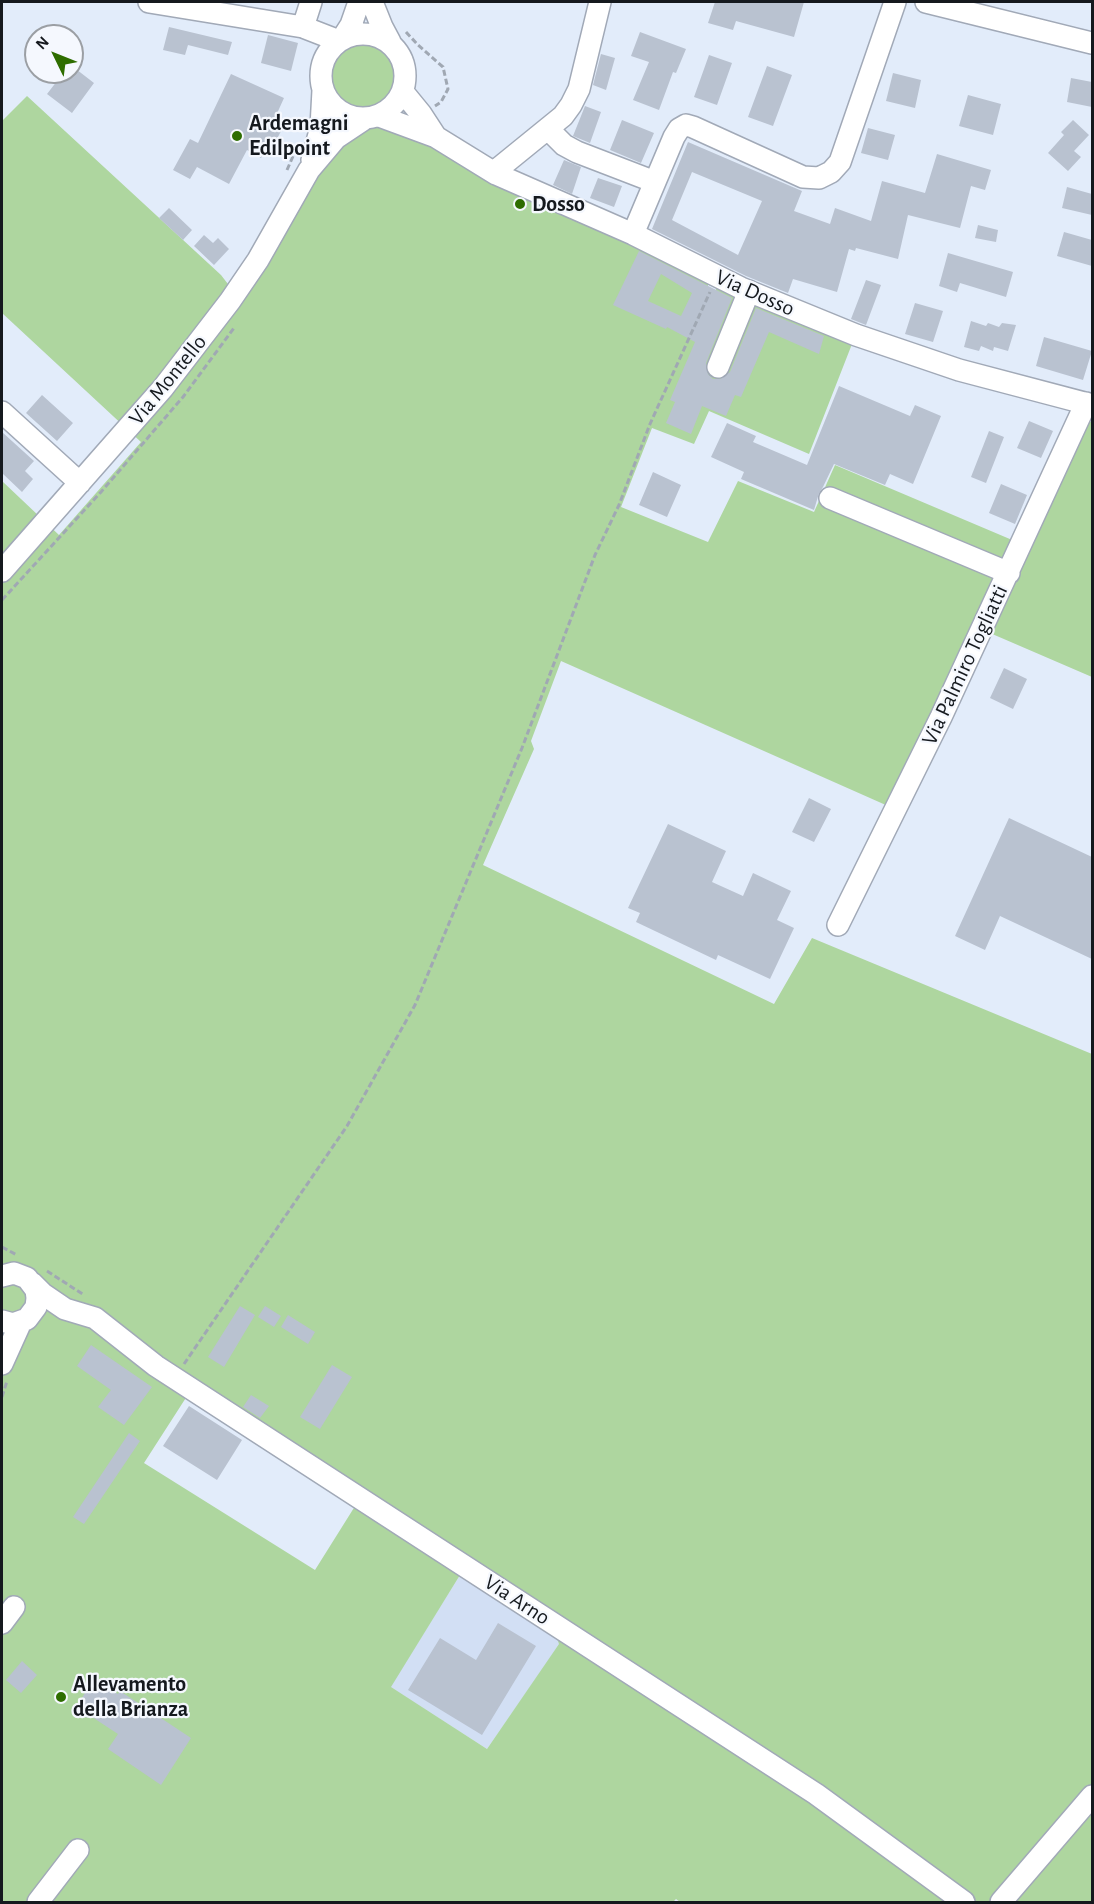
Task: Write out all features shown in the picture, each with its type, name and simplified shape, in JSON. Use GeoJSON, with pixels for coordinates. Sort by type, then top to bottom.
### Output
{"type":"FeatureCollection","features":[{"type":"Feature","properties":{"kind":"street"},"geometry":{"type":"LineString","coordinates":[[149,2],[303,27],[340,40]]}},
{"type":"Feature","properties":{"kind":"street"},"geometry":{"type":"LineString","coordinates":[[303,27],[311,2]]}},
{"type":"Feature","properties":{"kind":"street"},"geometry":{"type":"LineString","coordinates":[[340,40],[351,25],[359,2]]}},
{"type":"Feature","properties":{"kind":"street"},"geometry":{"type":"LineString","coordinates":[[372,2],[390,42],[403,60],[406,70],[403,92],[389,110],[373,117],[352,117],[340,112],[329,102],[321,80],[324,58],[331,47],[354,34],[367,33],[390,42]]}},
{"type":"Feature","properties":{"kind":"street"},"geometry":{"type":"LineString","coordinates":[[496,174],[499,168],[548,129],[572,105],[579,89],[600,2]]}},
{"type":"Feature","properties":{"kind":"street"},"geometry":{"type":"LineString","coordinates":[[633,234],[674,137],[679,129],[686,125],[802,177],[819,178],[831,172],[840,162],[895,2]]}},
{"type":"Feature","properties":{"kind":"street"},"geometry":{"type":"LineString","coordinates":[[926,2],[1092,43]]}},
{"type":"Feature","properties":{"kind":"street"},"geometry":{"type":"LineString","coordinates":[[303,27],[324,58]]}},
{"type":"Feature","properties":{"kind":"street","name":"Via Montello"},"geometry":{"type":"LineString","coordinates":[[309,170],[321,127],[323,90]]}},
{"type":"Feature","properties":{"kind":"street","name":"Via Dosso"},"geometry":{"type":"LineString","coordinates":[[403,92],[436,137]]}},
{"type":"Feature","properties":{"kind":"street","name":"Via Dosso"},"geometry":{"type":"LineString","coordinates":[[373,117],[436,137],[496,174],[633,234],[749,291],[856,335],[959,370],[1089,404]]}},
{"type":"Feature","properties":{"kind":"street","name":"Via Montello"},"geometry":{"type":"LineString","coordinates":[[2,571],[164,388],[258,260],[309,170],[336,138],[373,117]]}},
{"type":"Feature","properties":{"kind":"street"},"geometry":{"type":"LineString","coordinates":[[548,129],[564,145],[577,152],[655,182]]}},
{"type":"Feature","properties":{"kind":"street"},"geometry":{"type":"LineString","coordinates":[[718,367],[749,291]]}},
{"type":"Feature","properties":{"kind":"street","name":"Via Palmiro Togliatti"},"geometry":{"type":"LineString","coordinates":[[838,925],[936,728],[1089,404]]}},
{"type":"Feature","properties":{"kind":"street"},"geometry":{"type":"LineString","coordinates":[[2,412],[80,483]]}},
{"type":"Feature","properties":{"kind":"street"},"geometry":{"type":"LineString","coordinates":[[830,498],[1009,573]]}},
{"type":"Feature","properties":{"kind":"street"},"geometry":{"type":"LineString","coordinates":[[5,1369],[18,1319],[37,1298],[12,1275]]}},
{"type":"Feature","properties":{"kind":"street","name":"Via Arno"},"geometry":{"type":"LineString","coordinates":[[12,1275],[65,1309],[95,1318],[156,1366],[816,1794],[964,1902]]}},
{"type":"Feature","properties":{"kind":"street","name":"Via Arno"},"geometry":{"type":"LineString","coordinates":[[18,1319],[65,1309]]}},
{"type":"Feature","properties":{"kind":"street"},"geometry":{"type":"LineString","coordinates":[[1001,1902],[1092,1796]]}},
{"type":"Feature","properties":{"kind":"street"},"geometry":{"type":"LineString","coordinates":[[38,1902],[78,1850]]}},
{"type":"Feature","properties":{"kind":"path"},"geometry":{"type":"LineString","coordinates":[[286,171],[298,145]]}},
{"type":"Feature","properties":{"kind":"path"},"geometry":{"type":"LineString","coordinates":[[185,1363],[347,1126],[415,1005],[522,748],[595,555],[619,505],[655,414],[717,276]]}},
{"type":"Feature","properties":{"kind":"path"},"geometry":{"type":"LineString","coordinates":[[2,1396],[5,1369]]}},
{"type":"Feature","properties":{"kind":"shaded area"},"geometry":{"type":"Polygon","coordinates":[[[460,1575],[556,1636],[560,1644],[487,1749],[390,1687],[460,1575]]]}},
{"type":"Feature","properties":{"kind":"green space"},"geometry":{"type":"Polygon","coordinates":[[[362,42],[372,43],[388,53],[394,61],[397,80],[395,90],[383,105],[374,109],[356,111],[409,135],[479,174],[710,281],[685,335],[693,339],[719,283],[852,344],[809,454],[709,411],[694,444],[652,428],[621,507],[708,542],[738,481],[814,512],[835,465],[1024,545],[1081,420],[1092,422],[1092,677],[976,627],[888,806],[561,661],[531,741],[534,749],[483,865],[774,1004],[812,938],[1092,1054],[1092,1902],[680,1902],[676,1899],[673,1902],[2,1902],[2,481],[59,535],[141,442],[2,313],[2,121],[27,96],[221,275],[241,301],[348,107],[338,100],[329,83],[331,63],[344,48],[362,42]],[[189,1393],[144,1463],[315,1570],[357,1503],[189,1393]],[[460,1575],[391,1687],[487,1749],[559,1644],[556,1635],[460,1575]]]}},
{"type":"Feature","properties":{"kind":"building"},"geometry":{"type":"Polygon","coordinates":[[[715,2],[804,2],[794,37],[736,21],[733,30],[708,23],[715,2]]]}},
{"type":"Feature","properties":{"kind":"building"},"geometry":{"type":"Polygon","coordinates":[[[169,27],[232,42],[228,55],[188,45],[185,55],[163,50],[169,27]]]}},
{"type":"Feature","properties":{"kind":"building"},"geometry":{"type":"Polygon","coordinates":[[[640,32],[686,49],[676,73],[673,72],[659,110],[633,100],[649,62],[631,56],[640,32]]]}},
{"type":"Feature","properties":{"kind":"building"},"geometry":{"type":"Polygon","coordinates":[[[268,35],[298,43],[291,71],[261,63],[268,35]]]}},
{"type":"Feature","properties":{"kind":"building"},"geometry":{"type":"Polygon","coordinates":[[[601,54],[615,58],[606,90],[593,85],[601,54]]]}},
{"type":"Feature","properties":{"kind":"building"},"geometry":{"type":"Polygon","coordinates":[[[709,55],[732,63],[717,105],[694,97],[709,55]]]}},
{"type":"Feature","properties":{"kind":"building"},"geometry":{"type":"Polygon","coordinates":[[[767,66],[792,75],[773,126],[748,117],[767,66]]]}},
{"type":"Feature","properties":{"kind":"building"},"geometry":{"type":"Polygon","coordinates":[[[893,73],[921,80],[915,108],[886,101],[893,73]]]}},
{"type":"Feature","properties":{"kind":"building"},"geometry":{"type":"Polygon","coordinates":[[[231,74],[284,98],[274,120],[284,125],[274,145],[269,143],[261,158],[247,150],[229,184],[197,167],[190,179],[173,170],[190,139],[198,143],[231,74]]]}},
{"type":"Feature","properties":{"kind":"building"},"geometry":{"type":"Polygon","coordinates":[[[84,75],[94,83],[72,113],[47,94],[55,84],[84,84],[84,75]]]}},
{"type":"Feature","properties":{"kind":"building"},"geometry":{"type":"Polygon","coordinates":[[[1071,78],[1092,82],[1092,107],[1067,102],[1071,78]]]}},
{"type":"Feature","properties":{"kind":"building"},"geometry":{"type":"Polygon","coordinates":[[[968,95],[1001,104],[993,135],[959,126],[968,95]]]}},
{"type":"Feature","properties":{"kind":"building"},"geometry":{"type":"Polygon","coordinates":[[[585,106],[601,112],[590,143],[573,136],[585,106]]]}},
{"type":"Feature","properties":{"kind":"building"},"geometry":{"type":"Polygon","coordinates":[[[622,120],[654,133],[641,163],[610,150],[622,120]]]}},
{"type":"Feature","properties":{"kind":"building"},"geometry":{"type":"Polygon","coordinates":[[[1073,120],[1089,135],[1074,151],[1081,157],[1068,171],[1048,153],[1064,135],[1061,132],[1073,120]]]}},
{"type":"Feature","properties":{"kind":"building"},"geometry":{"type":"Polygon","coordinates":[[[868,128],[895,135],[888,160],[861,153],[868,128]]]}},
{"type":"Feature","properties":{"kind":"building"},"geometry":{"type":"Polygon","coordinates":[[[688,142],[802,191],[794,211],[830,224],[835,208],[871,221],[882,181],[925,193],[937,154],[991,170],[985,190],[971,186],[960,228],[908,215],[898,259],[856,248],[855,251],[849,249],[837,292],[793,279],[788,293],[746,276],[652,229],[688,142]],[[692,172],[672,220],[738,255],[762,201],[692,172]]]}},
{"type":"Feature","properties":{"kind":"building"},"geometry":{"type":"Polygon","coordinates":[[[564,160],[581,167],[572,194],[553,185],[564,160]]]}},
{"type":"Feature","properties":{"kind":"building"},"geometry":{"type":"Polygon","coordinates":[[[598,178],[622,186],[614,207],[590,198],[598,178]]]}},
{"type":"Feature","properties":{"kind":"building"},"geometry":{"type":"Polygon","coordinates":[[[1067,187],[1092,194],[1092,215],[1062,208],[1067,187]]]}},
{"type":"Feature","properties":{"kind":"building"},"geometry":{"type":"Polygon","coordinates":[[[169,208],[192,230],[183,240],[159,218],[169,208]]]}},
{"type":"Feature","properties":{"kind":"building"},"geometry":{"type":"Polygon","coordinates":[[[978,225],[998,230],[996,242],[975,238],[978,225]]]}},
{"type":"Feature","properties":{"kind":"building"},"geometry":{"type":"Polygon","coordinates":[[[1064,232],[1092,240],[1092,266],[1057,256],[1064,232]]]}},
{"type":"Feature","properties":{"kind":"building"},"geometry":{"type":"Polygon","coordinates":[[[204,235],[213,243],[218,238],[229,249],[214,265],[194,246],[204,235]]]}},
{"type":"Feature","properties":{"kind":"building"},"geometry":{"type":"Polygon","coordinates":[[[639,251],[732,298],[706,363],[708,374],[713,379],[720,379],[730,372],[756,308],[824,336],[819,354],[769,332],[741,397],[735,395],[726,416],[702,406],[691,434],[666,423],[675,402],[670,400],[695,342],[667,327],[666,329],[613,305],[639,251]],[[661,274],[648,301],[681,316],[692,293],[661,274]]]}},
{"type":"Feature","properties":{"kind":"building"},"geometry":{"type":"Polygon","coordinates":[[[948,253],[1013,272],[1006,297],[960,283],[957,292],[939,286],[948,253]]]}},
{"type":"Feature","properties":{"kind":"building"},"geometry":{"type":"Polygon","coordinates":[[[866,280],[881,285],[866,325],[851,319],[866,280]]]}},
{"type":"Feature","properties":{"kind":"building"},"geometry":{"type":"Polygon","coordinates":[[[915,303],[943,311],[933,342],[905,334],[915,303]]]}},
{"type":"Feature","properties":{"kind":"building"},"geometry":{"type":"Polygon","coordinates":[[[971,321],[986,326],[988,323],[999,327],[1002,323],[1016,325],[1008,351],[994,347],[993,351],[981,346],[979,351],[964,347],[971,321]]]}},
{"type":"Feature","properties":{"kind":"building"},"geometry":{"type":"Polygon","coordinates":[[[1044,337],[1092,351],[1083,380],[1036,366],[1044,337]]]}},
{"type":"Feature","properties":{"kind":"building"},"geometry":{"type":"Polygon","coordinates":[[[839,386],[910,416],[915,405],[941,416],[913,484],[890,474],[885,485],[834,464],[819,493],[814,510],[741,479],[744,472],[711,457],[727,423],[756,436],[753,442],[807,465],[839,386]]]}},
{"type":"Feature","properties":{"kind":"building"},"geometry":{"type":"Polygon","coordinates":[[[42,395],[73,423],[57,441],[26,413],[42,395]]]}},
{"type":"Feature","properties":{"kind":"building"},"geometry":{"type":"Polygon","coordinates":[[[1029,421],[1053,431],[1041,458],[1017,448],[1029,421]]]}},
{"type":"Feature","properties":{"kind":"building"},"geometry":{"type":"Polygon","coordinates":[[[989,431],[1004,437],[986,483],[971,477],[989,431]]]}},
{"type":"Feature","properties":{"kind":"building"},"geometry":{"type":"Polygon","coordinates":[[[2,432],[34,461],[25,471],[33,479],[22,492],[2,473],[2,432]]]}},
{"type":"Feature","properties":{"kind":"building"},"geometry":{"type":"Polygon","coordinates":[[[653,472],[681,485],[667,517],[639,505],[653,472]]]}},
{"type":"Feature","properties":{"kind":"building"},"geometry":{"type":"Polygon","coordinates":[[[1001,484],[1027,495],[1015,524],[989,513],[1001,484]]]}},
{"type":"Feature","properties":{"kind":"building"},"geometry":{"type":"Polygon","coordinates":[[[1004,668],[1027,679],[1013,709],[990,698],[1004,668]]]}},
{"type":"Feature","properties":{"kind":"building"},"geometry":{"type":"Polygon","coordinates":[[[809,798],[831,809],[814,842],[792,832],[809,798]]]}},
{"type":"Feature","properties":{"kind":"building"},"geometry":{"type":"Polygon","coordinates":[[[1009,818],[1092,857],[1092,959],[1000,916],[985,950],[955,936],[1009,818]]]}},
{"type":"Feature","properties":{"kind":"building"},"geometry":{"type":"Polygon","coordinates":[[[668,824],[726,851],[712,882],[743,896],[753,873],[791,891],[777,920],[794,928],[770,979],[718,955],[716,960],[636,922],[640,913],[628,908],[668,824]]]}},
{"type":"Feature","properties":{"kind":"building"},"geometry":{"type":"Polygon","coordinates":[[[240,1306],[255,1315],[224,1367],[208,1357],[240,1306]]]}},
{"type":"Feature","properties":{"kind":"building"},"geometry":{"type":"Polygon","coordinates":[[[265,1306],[281,1316],[274,1327],[258,1317],[265,1306]]]}},
{"type":"Feature","properties":{"kind":"building"},"geometry":{"type":"Polygon","coordinates":[[[288,1315],[315,1332],[308,1344],[281,1327],[288,1315]]]}},
{"type":"Feature","properties":{"kind":"building"},"geometry":{"type":"Polygon","coordinates":[[[91,1345],[152,1387],[124,1425],[98,1407],[111,1390],[77,1366],[91,1345]]]}},
{"type":"Feature","properties":{"kind":"building"},"geometry":{"type":"Polygon","coordinates":[[[332,1365],[352,1377],[320,1429],[300,1417],[332,1365]]]}},
{"type":"Feature","properties":{"kind":"building"},"geometry":{"type":"Polygon","coordinates":[[[251,1395],[269,1406],[260,1418],[243,1407],[251,1395]]]}},
{"type":"Feature","properties":{"kind":"building"},"geometry":{"type":"Polygon","coordinates":[[[189,1406],[242,1440],[217,1480],[163,1446],[189,1406]]]}},
{"type":"Feature","properties":{"kind":"building"},"geometry":{"type":"Polygon","coordinates":[[[129,1433],[140,1441],[84,1524],[73,1517],[129,1433]]]}},
{"type":"Feature","properties":{"kind":"building"},"geometry":{"type":"Polygon","coordinates":[[[498,1623],[536,1646],[482,1735],[408,1690],[440,1638],[476,1660],[498,1623]]]}},
{"type":"Feature","properties":{"kind":"building"},"geometry":{"type":"Polygon","coordinates":[[[22,1661],[37,1675],[21,1693],[6,1680],[22,1661]]]}},
{"type":"Feature","properties":{"kind":"building"},"geometry":{"type":"Polygon","coordinates":[[[93,1679],[118,1694],[120,1691],[191,1738],[161,1785],[108,1749],[118,1734],[89,1715],[87,1718],[75,1710],[93,1679]]]}},
{"type":"Feature","properties":{"kind":"place","name":"Ardemagni Edilpoint"},"geometry":{"type":"Point","coordinates":[237,136]}},
{"type":"Feature","properties":{"kind":"place","name":"Dosso"},"geometry":{"type":"Point","coordinates":[520,204]}},
{"type":"Feature","properties":{"kind":"place","name":"Allevamento della Brianza"},"geometry":{"type":"Point","coordinates":[61,1697]}}]}
